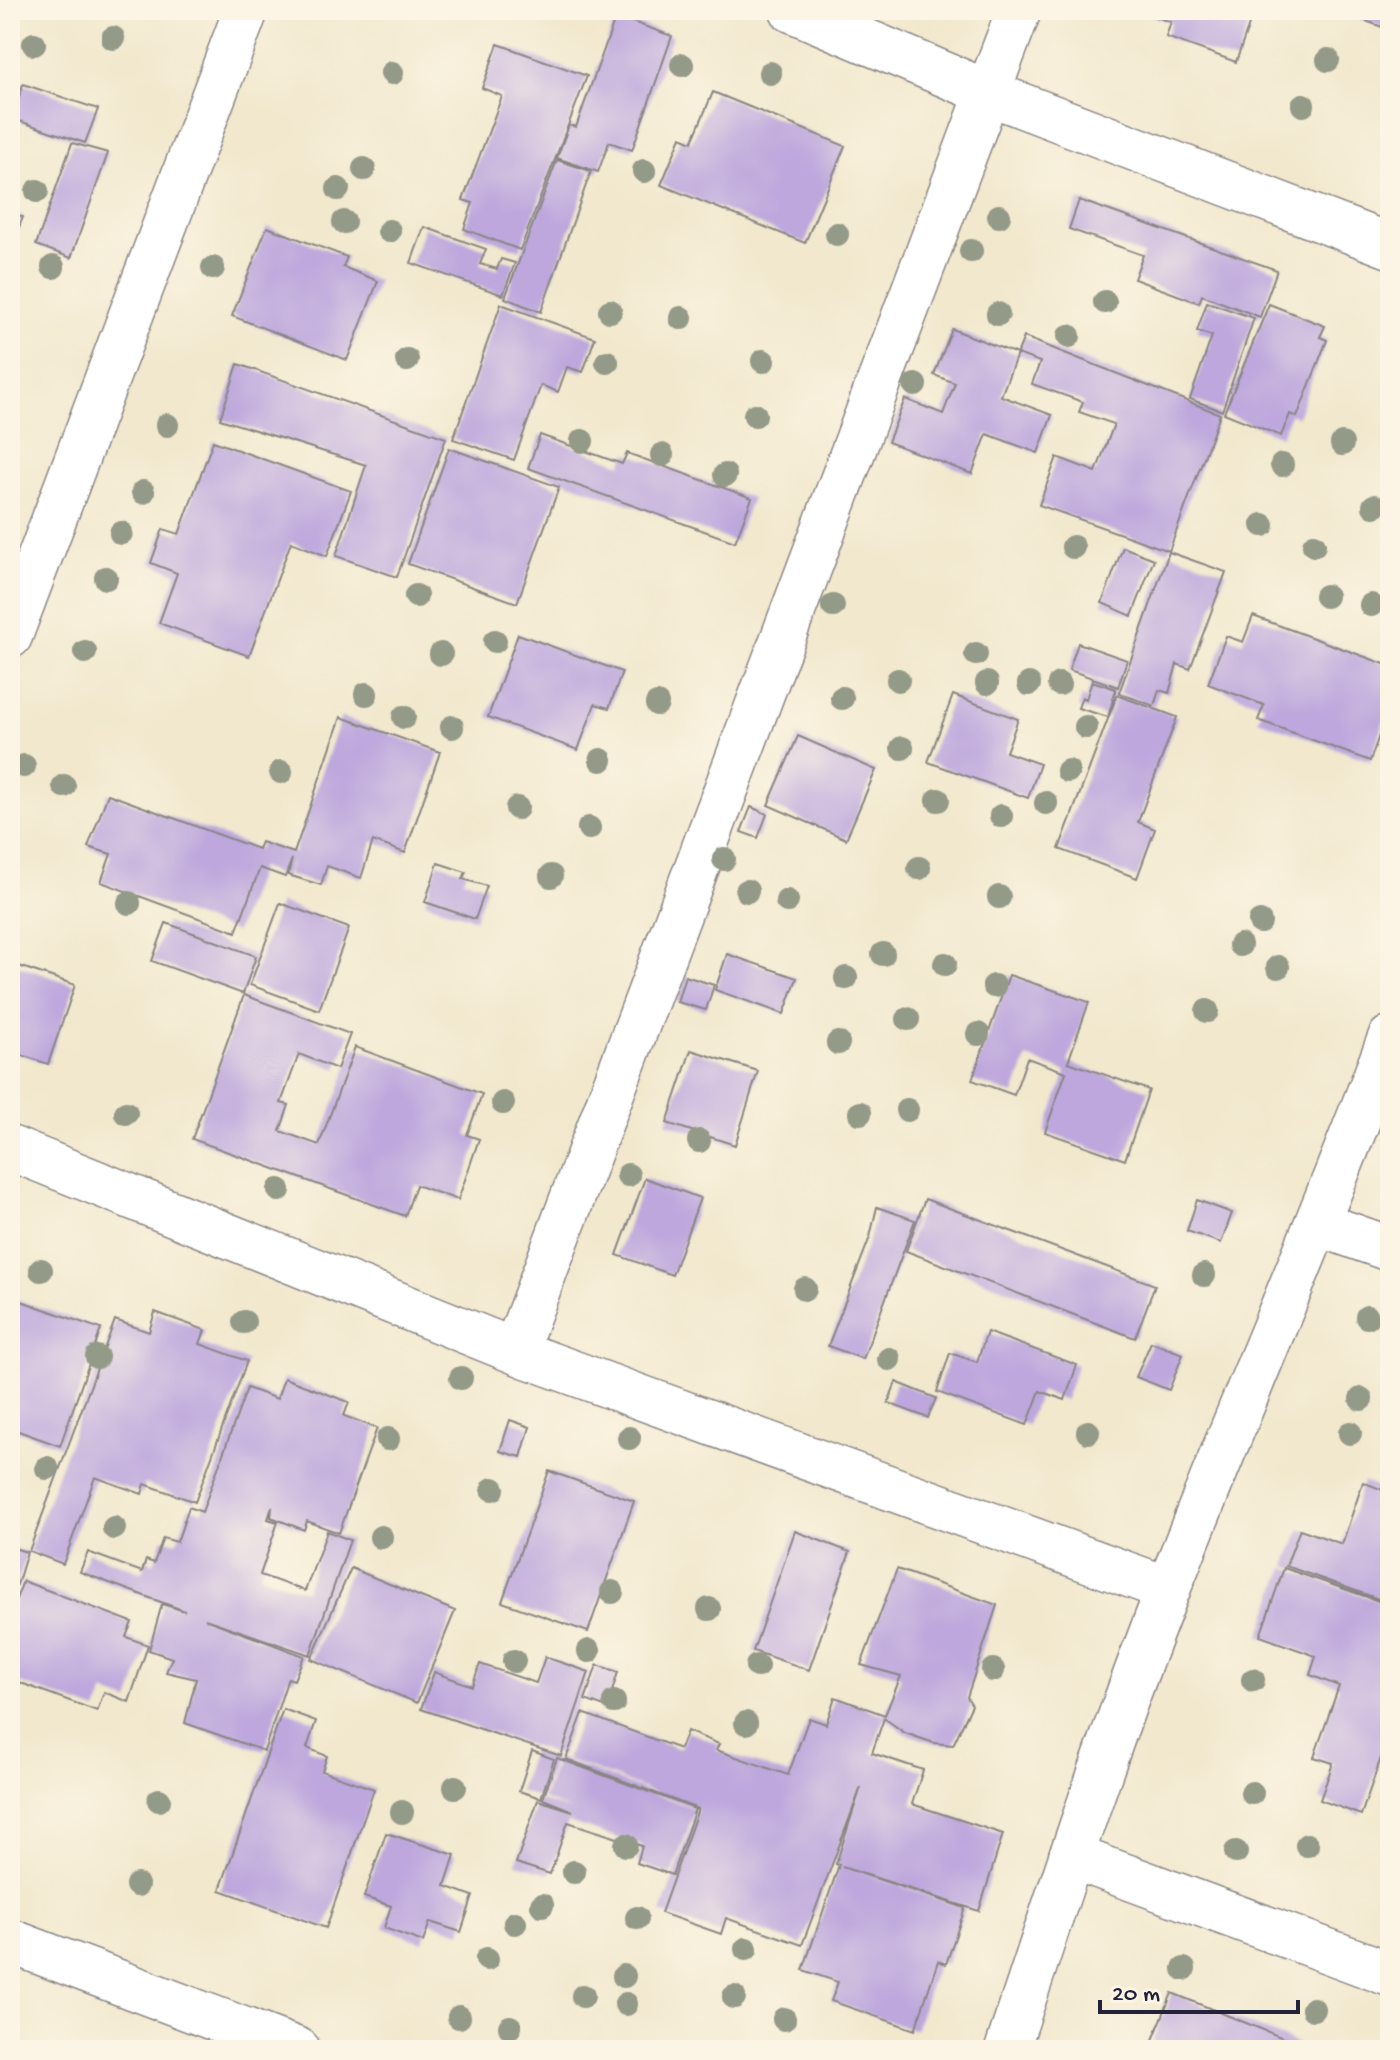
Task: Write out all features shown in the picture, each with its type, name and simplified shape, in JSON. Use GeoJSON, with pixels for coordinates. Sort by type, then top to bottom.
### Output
{"type":"FeatureCollection","features":[{"type":"Feature","properties":{"kind":"street"},"geometry":{"type":"LineString","coordinates":[[10,636],[25,545],[246,10]]}},
{"type":"Feature","properties":{"kind":"street"},"geometry":{"type":"LineString","coordinates":[[792,10],[989,93],[1390,246]]}},
{"type":"Feature","properties":{"kind":"street"},"geometry":{"type":"LineString","coordinates":[[515,1351],[1019,10]]}},
{"type":"Feature","properties":{"kind":"street"},"geometry":{"type":"LineString","coordinates":[[1007,2050],[1071,1856],[1168,1589],[1319,1224],[1390,1038]]}},
{"type":"Feature","properties":{"kind":"street"},"geometry":{"type":"LineString","coordinates":[[10,1148],[515,1351],[1168,1589]]}},
{"type":"Feature","properties":{"kind":"street"},"geometry":{"type":"LineString","coordinates":[[1319,1224],[1390,1249]]}},
{"type":"Feature","properties":{"kind":"street"},"geometry":{"type":"LineString","coordinates":[[1071,1856],[1390,1974]]}},
{"type":"Feature","properties":{"kind":"street"},"geometry":{"type":"LineString","coordinates":[[10,1941],[298,2050]]}},
{"type":"Feature","properties":{"kind":"building"},"geometry":{"type":"Polygon","coordinates":[[[1254,10],[1236,62],[1166,37],[1171,22],[1138,11],[1254,10]]]}},
{"type":"Feature","properties":{"kind":"building"},"geometry":{"type":"Polygon","coordinates":[[[1346,10],[1390,10],[1390,30],[1345,13],[1346,10]]]}},
{"type":"Feature","properties":{"kind":"building"},"geometry":{"type":"Polygon","coordinates":[[[616,16],[672,36],[632,150],[609,142],[598,172],[557,158],[569,125],[576,127],[616,16]]]}},
{"type":"Feature","properties":{"kind":"building"},"geometry":{"type":"Polygon","coordinates":[[[498,44],[587,76],[520,250],[464,229],[473,203],[463,200],[502,96],[482,88],[498,44]]]}},
{"type":"Feature","properties":{"kind":"building"},"geometry":{"type":"Polygon","coordinates":[[[23,84],[98,109],[85,143],[10,118],[10,97],[18,100],[23,84]]]}},
{"type":"Feature","properties":{"kind":"building"},"geometry":{"type":"Polygon","coordinates":[[[713,92],[845,146],[805,243],[661,185],[681,137],[692,142],[713,92]]]}},
{"type":"Feature","properties":{"kind":"building"},"geometry":{"type":"Polygon","coordinates":[[[72,143],[108,153],[71,258],[36,245],[72,143]]]}},
{"type":"Feature","properties":{"kind":"building"},"geometry":{"type":"Polygon","coordinates":[[[557,160],[591,171],[541,312],[505,298],[557,160]]]}},
{"type":"Feature","properties":{"kind":"building"},"geometry":{"type":"Polygon","coordinates":[[[1079,200],[1277,270],[1260,317],[1202,295],[1199,303],[1134,279],[1143,255],[1069,229],[1079,200]]]}},
{"type":"Feature","properties":{"kind":"building"},"geometry":{"type":"Polygon","coordinates":[[[10,212],[23,217],[10,249],[10,212]]]}},
{"type":"Feature","properties":{"kind":"building"},"geometry":{"type":"Polygon","coordinates":[[[267,227],[347,257],[343,267],[378,281],[347,360],[232,316],[267,227]]]}},
{"type":"Feature","properties":{"kind":"building"},"geometry":{"type":"Polygon","coordinates":[[[424,227],[486,249],[480,264],[497,269],[501,259],[515,263],[503,295],[411,263],[424,227]]]}},
{"type":"Feature","properties":{"kind":"building"},"geometry":{"type":"Polygon","coordinates":[[[1207,302],[1254,318],[1222,411],[1190,399],[1212,336],[1197,331],[1207,302]]]}},
{"type":"Feature","properties":{"kind":"building"},"geometry":{"type":"Polygon","coordinates":[[[501,304],[595,338],[583,372],[567,367],[558,392],[541,385],[514,460],[453,439],[501,304]]]}},
{"type":"Feature","properties":{"kind":"building"},"geometry":{"type":"Polygon","coordinates":[[[1269,304],[1325,326],[1320,337],[1327,340],[1297,417],[1290,414],[1281,436],[1224,413],[1269,304]]]}},
{"type":"Feature","properties":{"kind":"building"},"geometry":{"type":"Polygon","coordinates":[[[952,329],[1017,354],[1001,396],[1052,415],[1038,453],[987,434],[972,474],[888,442],[905,399],[943,414],[955,383],[934,375],[952,329]]]}},
{"type":"Feature","properties":{"kind":"building"},"geometry":{"type":"Polygon","coordinates":[[[1024,337],[1220,414],[1169,551],[1039,505],[1057,457],[1096,472],[1114,424],[1079,412],[1083,402],[1032,384],[1040,362],[1017,354],[1024,337]]]}},
{"type":"Feature","properties":{"kind":"building"},"geometry":{"type":"Polygon","coordinates":[[[238,364],[446,438],[397,577],[336,556],[366,465],[220,419],[238,364]]]}},
{"type":"Feature","properties":{"kind":"building"},"geometry":{"type":"Polygon","coordinates":[[[540,435],[622,464],[627,453],[752,498],[735,542],[528,468],[540,435]]]}},
{"type":"Feature","properties":{"kind":"building"},"geometry":{"type":"Polygon","coordinates":[[[213,441],[351,491],[327,556],[291,542],[249,656],[159,623],[177,573],[151,563],[163,529],[179,534],[213,441]]]}},
{"type":"Feature","properties":{"kind":"building"},"geometry":{"type":"Polygon","coordinates":[[[449,448],[559,487],[517,603],[408,564],[449,448]]]}},
{"type":"Feature","properties":{"kind":"building"},"geometry":{"type":"Polygon","coordinates":[[[1123,547],[1154,559],[1132,616],[1102,603],[1123,547]]]}},
{"type":"Feature","properties":{"kind":"building"},"geometry":{"type":"Polygon","coordinates":[[[1169,552],[1226,572],[1190,669],[1177,664],[1169,693],[1159,690],[1154,706],[1119,693],[1169,552]]]}},
{"type":"Feature","properties":{"kind":"building"},"geometry":{"type":"Polygon","coordinates":[[[1253,616],[1390,666],[1390,705],[1370,761],[1258,720],[1264,705],[1208,684],[1226,636],[1243,642],[1253,616]]]}},
{"type":"Feature","properties":{"kind":"building"},"geometry":{"type":"Polygon","coordinates":[[[518,634],[622,672],[609,708],[595,704],[578,750],[488,717],[518,634]]]}},
{"type":"Feature","properties":{"kind":"building"},"geometry":{"type":"Polygon","coordinates":[[[1078,643],[1127,660],[1118,687],[1069,670],[1078,643]]]}},
{"type":"Feature","properties":{"kind":"building"},"geometry":{"type":"Polygon","coordinates":[[[1092,681],[1116,689],[1108,717],[1078,708],[1082,697],[1086,699],[1092,681]]]}},
{"type":"Feature","properties":{"kind":"building"},"geometry":{"type":"Polygon","coordinates":[[[953,695],[1018,719],[1006,752],[1040,764],[1028,798],[928,762],[953,695]]]}},
{"type":"Feature","properties":{"kind":"building"},"geometry":{"type":"Polygon","coordinates":[[[1117,695],[1177,717],[1138,822],[1155,829],[1137,878],[1059,849],[1117,695]]]}},
{"type":"Feature","properties":{"kind":"building"},"geometry":{"type":"Polygon","coordinates":[[[341,717],[440,752],[405,853],[373,841],[361,878],[327,866],[321,885],[288,875],[292,859],[285,877],[260,868],[236,932],[101,882],[111,854],[88,847],[108,794],[258,849],[261,842],[294,853],[341,717]]]}},
{"type":"Feature","properties":{"kind":"building"},"geometry":{"type":"Polygon","coordinates":[[[798,736],[876,770],[846,839],[768,805],[798,736]]]}},
{"type":"Feature","properties":{"kind":"building"},"geometry":{"type":"Polygon","coordinates":[[[751,807],[767,814],[758,838],[741,832],[751,807]]]}},
{"type":"Feature","properties":{"kind":"building"},"geometry":{"type":"Polygon","coordinates":[[[438,863],[466,872],[463,879],[487,886],[475,919],[425,902],[438,863]]]}},
{"type":"Feature","properties":{"kind":"building"},"geometry":{"type":"Polygon","coordinates":[[[280,903],[349,928],[319,1010],[250,985],[280,903]]]}},
{"type":"Feature","properties":{"kind":"building"},"geometry":{"type":"Polygon","coordinates":[[[166,923],[256,956],[243,994],[152,961],[166,923]]]}},
{"type":"Feature","properties":{"kind":"building"},"geometry":{"type":"Polygon","coordinates":[[[727,954],[797,978],[784,1014],[715,990],[727,954]]]}},
{"type":"Feature","properties":{"kind":"building"},"geometry":{"type":"Polygon","coordinates":[[[10,963],[75,985],[48,1064],[10,1051],[10,963]]]}},
{"type":"Feature","properties":{"kind":"building"},"geometry":{"type":"Polygon","coordinates":[[[1009,975],[1089,1002],[1068,1062],[1149,1090],[1125,1160],[1045,1132],[1066,1072],[1027,1058],[1014,1095],[972,1080],[1009,975]]]}},
{"type":"Feature","properties":{"kind":"building"},"geometry":{"type":"Polygon","coordinates":[[[685,976],[714,985],[706,1010],[677,1002],[685,976]]]}},
{"type":"Feature","properties":{"kind":"building"},"geometry":{"type":"Polygon","coordinates":[[[244,995],[350,1034],[337,1069],[299,1054],[281,1103],[289,1105],[280,1131],[319,1145],[355,1047],[482,1094],[467,1135],[479,1139],[458,1200],[416,1185],[405,1216],[192,1139],[244,995]]]}},
{"type":"Feature","properties":{"kind":"building"},"geometry":{"type":"Polygon","coordinates":[[[691,1050],[758,1071],[735,1145],[667,1123],[691,1050]]]}},
{"type":"Feature","properties":{"kind":"building"},"geometry":{"type":"Polygon","coordinates":[[[645,1178],[700,1198],[672,1275],[617,1255],[645,1178]]]}},
{"type":"Feature","properties":{"kind":"building"},"geometry":{"type":"Polygon","coordinates":[[[925,1199],[1155,1285],[1135,1338],[906,1251],[925,1199]]]}},
{"type":"Feature","properties":{"kind":"building"},"geometry":{"type":"Polygon","coordinates":[[[1197,1200],[1232,1213],[1221,1243],[1187,1231],[1197,1200]]]}},
{"type":"Feature","properties":{"kind":"building"},"geometry":{"type":"Polygon","coordinates":[[[877,1207],[915,1220],[863,1359],[828,1346],[870,1237],[877,1207]]]}},
{"type":"Feature","properties":{"kind":"building"},"geometry":{"type":"Polygon","coordinates":[[[10,1297],[101,1329],[60,1446],[10,1428],[10,1297]]]}},
{"type":"Feature","properties":{"kind":"building"},"geometry":{"type":"Polygon","coordinates":[[[155,1312],[205,1330],[200,1344],[247,1361],[195,1502],[145,1484],[142,1494],[95,1477],[63,1564],[29,1551],[115,1320],[149,1332],[155,1312]]]}},
{"type":"Feature","properties":{"kind":"building"},"geometry":{"type":"Polygon","coordinates":[[[987,1332],[1077,1365],[1065,1400],[1040,1391],[1027,1425],[937,1392],[950,1353],[977,1362],[987,1332]]]}},
{"type":"Feature","properties":{"kind":"building"},"geometry":{"type":"Polygon","coordinates":[[[1151,1342],[1183,1354],[1169,1390],[1136,1377],[1151,1342]]]}},
{"type":"Feature","properties":{"kind":"building"},"geometry":{"type":"Polygon","coordinates":[[[284,1378],[349,1402],[344,1416],[377,1428],[339,1533],[307,1521],[304,1530],[271,1517],[272,1507],[268,1519],[278,1522],[260,1575],[305,1591],[327,1531],[350,1540],[310,1655],[205,1619],[304,1656],[294,1680],[288,1678],[264,1751],[185,1723],[196,1679],[166,1672],[172,1658],[149,1650],[162,1604],[185,1611],[80,1572],[88,1552],[142,1572],[146,1560],[154,1563],[163,1538],[177,1542],[189,1507],[202,1512],[247,1388],[277,1399],[284,1378]]]}},
{"type":"Feature","properties":{"kind":"building"},"geometry":{"type":"Polygon","coordinates":[[[896,1382],[936,1398],[928,1418],[888,1403],[896,1382]]]}},
{"type":"Feature","properties":{"kind":"building"},"geometry":{"type":"Polygon","coordinates":[[[510,1420],[530,1427],[521,1457],[500,1451],[510,1420]]]}},
{"type":"Feature","properties":{"kind":"building"},"geometry":{"type":"Polygon","coordinates":[[[549,1471],[634,1501],[588,1632],[502,1602],[549,1471]]]}},
{"type":"Feature","properties":{"kind":"building"},"geometry":{"type":"Polygon","coordinates":[[[1389,1478],[1390,1603],[1286,1566],[1300,1529],[1342,1544],[1363,1482],[1385,1491],[1389,1478]]]}},
{"type":"Feature","properties":{"kind":"building"},"geometry":{"type":"Polygon","coordinates":[[[795,1531],[850,1552],[809,1670],[753,1651],[795,1531]]]}},
{"type":"Feature","properties":{"kind":"building"},"geometry":{"type":"Polygon","coordinates":[[[10,1547],[27,1552],[17,1585],[10,1583],[10,1547]]]}},
{"type":"Feature","properties":{"kind":"building"},"geometry":{"type":"Polygon","coordinates":[[[351,1568],[455,1611],[417,1703],[311,1659],[351,1568]]]}},
{"type":"Feature","properties":{"kind":"building"},"geometry":{"type":"Polygon","coordinates":[[[1284,1568],[1390,1605],[1390,1732],[1361,1815],[1320,1800],[1333,1763],[1314,1757],[1339,1686],[1310,1675],[1316,1656],[1260,1636],[1284,1568]]]}},
{"type":"Feature","properties":{"kind":"building"},"geometry":{"type":"Polygon","coordinates":[[[897,1569],[997,1605],[967,1697],[972,1705],[953,1745],[934,1743],[905,1733],[884,1718],[872,1753],[923,1770],[912,1804],[1003,1834],[979,1911],[842,1867],[965,1908],[946,1964],[938,1961],[915,2030],[831,2001],[838,1982],[803,1970],[839,1865],[836,1864],[861,1787],[802,1945],[726,1918],[721,1934],[661,1913],[698,1809],[566,1759],[583,1713],[680,1749],[687,1731],[719,1744],[716,1750],[788,1775],[809,1718],[826,1724],[835,1697],[885,1715],[901,1676],[861,1665],[897,1569]]]}},
{"type":"Feature","properties":{"kind":"building"},"geometry":{"type":"Polygon","coordinates":[[[23,1581],[132,1622],[126,1637],[148,1645],[129,1702],[104,1692],[97,1711],[10,1679],[10,1615],[23,1581]]]}},
{"type":"Feature","properties":{"kind":"building"},"geometry":{"type":"Polygon","coordinates":[[[545,1657],[589,1672],[561,1756],[421,1709],[434,1672],[472,1686],[480,1664],[536,1683],[545,1657]]]}},
{"type":"Feature","properties":{"kind":"building"},"geometry":{"type":"Polygon","coordinates":[[[597,1665],[618,1672],[607,1708],[585,1700],[597,1665]]]}},
{"type":"Feature","properties":{"kind":"building"},"geometry":{"type":"Polygon","coordinates":[[[283,1709],[316,1721],[307,1748],[327,1756],[322,1771],[374,1789],[326,1928],[220,1890],[283,1709]]]}},
{"type":"Feature","properties":{"kind":"building"},"geometry":{"type":"Polygon","coordinates":[[[532,1751],[554,1759],[541,1798],[519,1791],[532,1751]]]}},
{"type":"Feature","properties":{"kind":"building"},"geometry":{"type":"Polygon","coordinates":[[[557,1758],[695,1809],[672,1875],[637,1863],[642,1846],[568,1822],[550,1874],[516,1863],[538,1800],[573,1811],[543,1799],[557,1758]]]}},
{"type":"Feature","properties":{"kind":"building"},"geometry":{"type":"Polygon","coordinates":[[[386,1833],[455,1855],[445,1886],[473,1896],[461,1932],[430,1922],[423,1942],[384,1928],[391,1906],[364,1897],[386,1833]]]}},
{"type":"Feature","properties":{"kind":"building"},"geometry":{"type":"Polygon","coordinates":[[[1172,1993],[1298,2044],[1295,2050],[1149,2050],[1172,1993]]]}}]}
